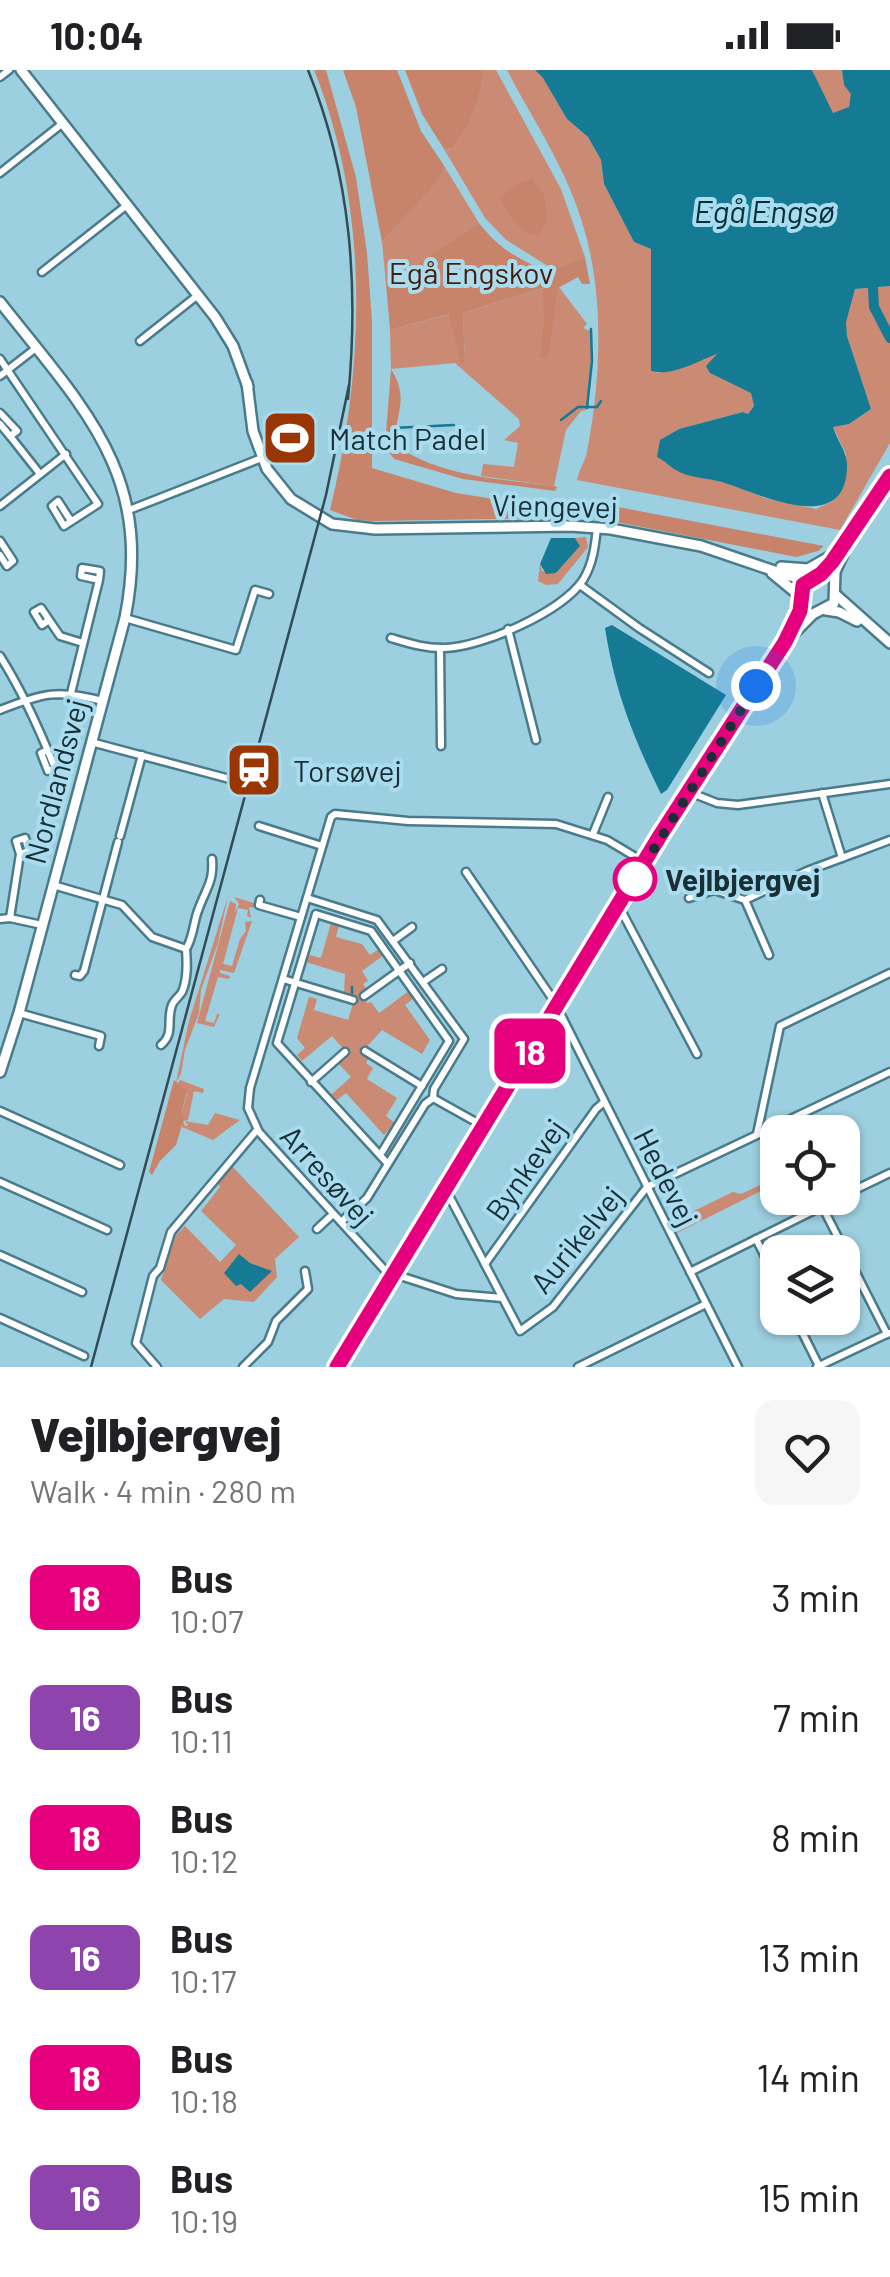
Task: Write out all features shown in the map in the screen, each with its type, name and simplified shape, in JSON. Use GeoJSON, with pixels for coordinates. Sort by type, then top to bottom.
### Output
{"type":"FeatureCollection","features":[{"type":"Feature","properties":{"kind":"street"},"geometry":{"type":"LineString","coordinates":[[0,77],[9,70]]}},
{"type":"Feature","properties":{"kind":"street"},"geometry":{"type":"LineString","coordinates":[[21,70],[228,336],[247,383],[253,431],[264,457],[129,510]]}},
{"type":"Feature","properties":{"kind":"street"},"geometry":{"type":"LineString","coordinates":[[0,173],[63,123]]}},
{"type":"Feature","properties":{"kind":"street"},"geometry":{"type":"LineString","coordinates":[[42,272],[127,205]]}},
{"type":"Feature","properties":{"kind":"street"},"geometry":{"type":"LineString","coordinates":[[140,341],[198,295]]}},
{"type":"Feature","properties":{"kind":"street","name":"Nordlandsvej"},"geometry":{"type":"LineString","coordinates":[[0,302],[101,435],[117,469],[129,510],[133,552],[125,618],[0,1072]]}},
{"type":"Feature","properties":{"kind":"street"},"geometry":{"type":"LineString","coordinates":[[0,376],[36,348]]}},
{"type":"Feature","properties":{"kind":"street"},"geometry":{"type":"LineString","coordinates":[[0,359],[98,504],[71,521]]}},
{"type":"Feature","properties":{"kind":"street"},"geometry":{"type":"LineString","coordinates":[[0,413],[17,431],[10,436]]}},
{"type":"Feature","properties":{"kind":"street"},"geometry":{"type":"LineString","coordinates":[[0,424],[40,474]]}},
{"type":"Feature","properties":{"kind":"street"},"geometry":{"type":"LineString","coordinates":[[0,506],[66,454]]}},
{"type":"Feature","properties":{"kind":"street","name":"Viengevej"},"geometry":{"type":"LineString","coordinates":[[264,457],[304,504],[358,528],[597,528],[660,536],[792,576],[813,577]]}},
{"type":"Feature","properties":{"kind":"street"},"geometry":{"type":"LineString","coordinates":[[338,1367],[482,1126],[785,642],[803,585],[826,569],[890,476]]}},
{"type":"Feature","properties":{"kind":"street"},"geometry":{"type":"LineString","coordinates":[[391,638],[440,648],[475,643],[561,602],[580,585],[592,559],[597,528]]}},
{"type":"Feature","properties":{"kind":"street"},"geometry":{"type":"LineString","coordinates":[[713,549],[804,570],[823,562],[853,533]]}},
{"type":"Feature","properties":{"kind":"street"},"geometry":{"type":"LineString","coordinates":[[785,642],[833,605],[836,568],[853,533]]}},
{"type":"Feature","properties":{"kind":"street"},"geometry":{"type":"LineString","coordinates":[[0,555],[7,566],[14,561],[1,543]]}},
{"type":"Feature","properties":{"kind":"street","name":"Viengevej"},"geometry":{"type":"LineString","coordinates":[[747,561],[781,579],[801,599]]}},
{"type":"Feature","properties":{"kind":"street"},"geometry":{"type":"LineString","coordinates":[[813,577],[826,578],[890,643]]}},
{"type":"Feature","properties":{"kind":"street"},"geometry":{"type":"LineString","coordinates":[[72,693],[99,580]]}},
{"type":"Feature","properties":{"kind":"street"},"geometry":{"type":"LineString","coordinates":[[580,585],[709,674]]}},
{"type":"Feature","properties":{"kind":"street"},"geometry":{"type":"LineString","coordinates":[[125,618],[236,650],[255,590],[269,594]]}},
{"type":"Feature","properties":{"kind":"street"},"geometry":{"type":"LineString","coordinates":[[801,599],[807,608],[839,612],[873,629]]}},
{"type":"Feature","properties":{"kind":"street"},"geometry":{"type":"LineString","coordinates":[[49,620],[60,636],[84,644]]}},
{"type":"Feature","properties":{"kind":"street"},"geometry":{"type":"LineString","coordinates":[[508,629],[536,740]]}},
{"type":"Feature","properties":{"kind":"street"},"geometry":{"type":"LineString","coordinates":[[440,648],[441,746]]}},
{"type":"Feature","properties":{"kind":"street"},"geometry":{"type":"LineString","coordinates":[[0,656],[28,699],[48,750]]}},
{"type":"Feature","properties":{"kind":"street"},"geometry":{"type":"LineString","coordinates":[[0,710],[50,692],[102,701]]}},
{"type":"Feature","properties":{"kind":"street"},"geometry":{"type":"LineString","coordinates":[[91,742],[240,782]]}},
{"type":"Feature","properties":{"kind":"street"},"geometry":{"type":"LineString","coordinates":[[75,975],[83,972],[120,853],[119,822],[142,755]]}},
{"type":"Feature","properties":{"kind":"street"},"geometry":{"type":"LineString","coordinates":[[689,792],[725,805],[890,784]]}},
{"type":"Feature","properties":{"kind":"street"},"geometry":{"type":"LineString","coordinates":[[822,793],[842,858]]}},
{"type":"Feature","properties":{"kind":"street"},"geometry":{"type":"LineString","coordinates":[[593,834],[608,798]]}},
{"type":"Feature","properties":{"kind":"street"},"geometry":{"type":"LineString","coordinates":[[258,826],[322,846],[335,814],[408,822],[538,822],[593,834],[645,863]]}},
{"type":"Feature","properties":{"kind":"street"},"geometry":{"type":"LineString","coordinates":[[688,898],[714,890],[745,900],[890,840]]}},
{"type":"Feature","properties":{"kind":"street","name":"Arresøvej"},"geometry":{"type":"LineString","coordinates":[[322,846],[248,1095],[249,1114],[257,1130],[393,1276]]}},
{"type":"Feature","properties":{"kind":"street"},"geometry":{"type":"LineString","coordinates":[[10,918],[20,854]]}},
{"type":"Feature","properties":{"kind":"street"},"geometry":{"type":"LineString","coordinates":[[161,1045],[168,1039],[168,1021],[174,1001],[181,994],[186,949],[199,907],[208,893],[212,859]]}},
{"type":"Feature","properties":{"kind":"street","name":"Hedevej"},"geometry":{"type":"LineString","coordinates":[[466,872],[557,1007],[738,1367]]}},
{"type":"Feature","properties":{"kind":"street"},"geometry":{"type":"LineString","coordinates":[[53,886],[129,908],[152,937],[186,949]]}},
{"type":"Feature","properties":{"kind":"street"},"geometry":{"type":"LineString","coordinates":[[307,898],[377,920],[464,1039],[434,1089],[433,1098],[367,1199],[341,1222]]}},
{"type":"Feature","properties":{"kind":"street"},"geometry":{"type":"LineString","coordinates":[[260,900],[259,905],[301,917]]}},
{"type":"Feature","properties":{"kind":"street"},"geometry":{"type":"LineString","coordinates":[[745,900],[769,955]]}},
{"type":"Feature","properties":{"kind":"street"},"geometry":{"type":"LineString","coordinates":[[617,909],[624,914],[697,1054]]}},
{"type":"Feature","properties":{"kind":"street"},"geometry":{"type":"LineString","coordinates":[[344,922],[347,910]]}},
{"type":"Feature","properties":{"kind":"street"},"geometry":{"type":"LineString","coordinates":[[382,1152],[449,1040],[371,930],[316,914],[277,1044],[388,1164]]}},
{"type":"Feature","properties":{"kind":"street"},"geometry":{"type":"LineString","coordinates":[[0,919],[42,926]]}},
{"type":"Feature","properties":{"kind":"street"},"geometry":{"type":"LineString","coordinates":[[394,941],[412,928]]}},
{"type":"Feature","properties":{"kind":"street"},"geometry":{"type":"LineString","coordinates":[[364,996],[410,963]]}},
{"type":"Feature","properties":{"kind":"street"},"geometry":{"type":"LineString","coordinates":[[424,982],[442,969]]}},
{"type":"Feature","properties":{"kind":"street"},"geometry":{"type":"LineString","coordinates":[[757,1135],[780,1026],[890,973]]}},
{"type":"Feature","properties":{"kind":"street"},"geometry":{"type":"LineString","coordinates":[[283,978],[354,1000]]}},
{"type":"Feature","properties":{"kind":"street"},"geometry":{"type":"LineString","coordinates":[[19,1013],[101,1036],[99,1046]]}},
{"type":"Feature","properties":{"kind":"street"},"geometry":{"type":"LineString","coordinates":[[365,1051],[422,1086]]}},
{"type":"Feature","properties":{"kind":"street"},"geometry":{"type":"LineString","coordinates":[[311,1082],[345,1052]]}},
{"type":"Feature","properties":{"kind":"street"},"geometry":{"type":"LineString","coordinates":[[438,1060],[448,1066]]}},
{"type":"Feature","properties":{"kind":"street"},"geometry":{"type":"LineString","coordinates":[[647,1187],[890,1072]]}},
{"type":"Feature","properties":{"kind":"street"},"geometry":{"type":"LineString","coordinates":[[433,1098],[482,1126]]}},
{"type":"Feature","properties":{"kind":"street","name":"Bynkevej"},"geometry":{"type":"LineString","coordinates":[[485,1264],[604,1102]]}},
{"type":"Feature","properties":{"kind":"street"},"geometry":{"type":"LineString","coordinates":[[0,1111],[120,1165]]}},
{"type":"Feature","properties":{"kind":"street"},"geometry":{"type":"LineString","coordinates":[[400,1121],[411,1128]]}},
{"type":"Feature","properties":{"kind":"street"},"geometry":{"type":"LineString","coordinates":[[157,1367],[138,1350],[136,1342],[171,1232],[257,1130]]}},
{"type":"Feature","properties":{"kind":"street"},"geometry":{"type":"LineString","coordinates":[[860,1188],[890,1174]]}},
{"type":"Feature","properties":{"kind":"street"},"geometry":{"type":"LineString","coordinates":[[0,1182],[108,1230]]}},
{"type":"Feature","properties":{"kind":"street","name":"Aurikelvej"},"geometry":{"type":"LineString","coordinates":[[503,1298],[520,1331],[538,1320],[647,1187]]}},
{"type":"Feature","properties":{"kind":"street"},"geometry":{"type":"LineString","coordinates":[[445,1188],[503,1298]]}},
{"type":"Feature","properties":{"kind":"street"},"geometry":{"type":"LineString","coordinates":[[317,1229],[334,1214]]}},
{"type":"Feature","properties":{"kind":"street"},"geometry":{"type":"LineString","coordinates":[[690,1272],[803,1215]]}},
{"type":"Feature","properties":{"kind":"street"},"geometry":{"type":"LineString","coordinates":[[803,1335],[818,1366],[888,1333],[827,1215]]}},
{"type":"Feature","properties":{"kind":"street"},"geometry":{"type":"LineString","coordinates":[[756,1238],[760,1246]]}},
{"type":"Feature","properties":{"kind":"street"},"geometry":{"type":"LineString","coordinates":[[0,1255],[82,1292]]}},
{"type":"Feature","properties":{"kind":"street"},"geometry":{"type":"LineString","coordinates":[[243,1367],[268,1342],[275,1321],[307,1290],[305,1271]]}},
{"type":"Feature","properties":{"kind":"street"},"geometry":{"type":"LineString","coordinates":[[393,1276],[456,1294],[503,1298]]}},
{"type":"Feature","properties":{"kind":"street"},"geometry":{"type":"LineString","coordinates":[[578,1367],[706,1304]]}},
{"type":"Feature","properties":{"kind":"street"},"geometry":{"type":"LineString","coordinates":[[0,1318],[84,1356]]}},
{"type":"Feature","properties":{"kind":"shaded area"},"geometry":{"type":"Polygon","coordinates":[[[483,70],[496,70],[561,189],[585,257],[554,270],[505,239],[485,218],[444,149],[453,148],[469,121],[478,101],[483,70]]]}},
{"type":"Feature","properties":{"kind":"shaded area"},"geometry":{"type":"Polygon","coordinates":[[[507,70],[535,70],[543,77],[567,119],[588,137],[601,160],[604,184],[634,242],[651,249],[651,371],[658,373],[717,354],[710,373],[751,392],[754,406],[748,414],[743,412],[679,429],[660,440],[663,460],[683,473],[816,509],[833,501],[846,454],[833,427],[849,424],[871,409],[845,322],[855,289],[890,286],[890,443],[840,530],[577,480],[587,452],[598,366],[594,278],[582,222],[567,182],[507,70]]]}},
{"type":"Feature","properties":{"kind":"shaded area"},"geometry":{"type":"Polygon","coordinates":[[[812,70],[842,70],[844,85],[852,94],[848,110],[833,113],[812,70]]]}},
{"type":"Feature","properties":{"kind":"shaded area"},"geometry":{"type":"Polygon","coordinates":[[[443,164],[479,223],[386,284],[382,242],[432,188],[443,164]]]}},
{"type":"Feature","properties":{"kind":"shaded area"},"geometry":{"type":"Polygon","coordinates":[[[559,287],[587,324],[583,328],[592,332],[586,410],[566,430],[554,486],[481,476],[483,464],[514,467],[518,443],[504,440],[520,426],[519,419],[455,363],[391,369],[390,330],[450,314],[460,362],[465,361],[463,313],[544,288],[544,322],[559,287]]]}},
{"type":"Feature","properties":{"kind":"shaded area"},"geometry":{"type":"Polygon","coordinates":[[[586,537],[588,547],[558,584],[538,581],[540,564],[542,571],[556,573],[580,546],[575,538],[586,537]]]}},
{"type":"Feature","properties":{"kind":"shaded area"},"geometry":{"type":"Polygon","coordinates":[[[228,896],[218,943],[201,990],[199,1013],[176,1082],[189,1021],[228,896]]]}},
{"type":"Feature","properties":{"kind":"shaded area"},"geometry":{"type":"Polygon","coordinates":[[[234,897],[257,904],[256,908],[249,907],[251,918],[247,916],[248,910],[238,908],[223,964],[232,966],[246,931],[245,922],[252,921],[234,973],[220,970],[230,976],[218,977],[205,1021],[214,1023],[220,1014],[214,1027],[197,1023],[230,901],[236,904],[235,913],[239,904],[234,897]]]}},
{"type":"Feature","properties":{"kind":"shaded area"},"geometry":{"type":"Polygon","coordinates":[[[331,923],[339,926],[336,937],[362,944],[370,955],[379,949],[384,955],[362,971],[368,981],[363,984],[367,990],[362,994],[367,1003],[371,1002],[379,1013],[409,991],[414,998],[405,1005],[430,1040],[422,1054],[382,1030],[362,1052],[373,1068],[367,1079],[397,1098],[386,1116],[395,1123],[384,1135],[346,1093],[337,1100],[331,1095],[351,1077],[338,1063],[347,1053],[332,1036],[302,1061],[297,1055],[305,1048],[297,1038],[309,997],[317,999],[314,1010],[348,1020],[355,997],[344,994],[345,974],[306,962],[310,955],[321,958],[331,923]]]}},
{"type":"Feature","properties":{"kind":"shaded area"},"geometry":{"type":"Polygon","coordinates":[[[180,1080],[204,1089],[203,1093],[194,1091],[188,1120],[183,1121],[185,1126],[185,1121],[208,1125],[215,1113],[240,1120],[213,1140],[182,1127],[187,1094],[178,1083],[180,1080]]]}},
{"type":"Feature","properties":{"kind":"shaded area"},"geometry":{"type":"Polygon","coordinates":[[[231,1165],[299,1237],[275,1259],[277,1277],[254,1302],[224,1299],[200,1319],[161,1280],[176,1235],[185,1226],[220,1262],[236,1245],[201,1211],[231,1165]]]}},
{"type":"Feature","properties":{"kind":"shaded area"},"geometry":{"type":"Polygon","coordinates":[[[760,1185],[760,1192],[675,1234],[669,1223],[733,1192],[741,1194],[760,1185]]]}},
{"type":"Feature","properties":{"kind":"green space","name":"Egå Engskov"},"geometry":{"type":"Polygon","coordinates":[[[314,70],[326,70],[356,177],[372,322],[372,468],[456,493],[563,510],[565,501],[570,501],[565,518],[373,521],[330,510],[350,401],[356,288],[345,177],[314,70]]]}},
{"type":"Feature","properties":{"kind":"green space","name":"Egå Engskov"},"geometry":{"type":"Polygon","coordinates":[[[343,70],[397,70],[421,131],[443,164],[432,188],[382,242],[356,107],[343,70]]]}},
{"type":"Feature","properties":{"kind":"green space"},"geometry":{"type":"Polygon","coordinates":[[[405,70],[483,70],[478,101],[453,148],[444,149],[422,114],[405,70]]]}},
{"type":"Feature","properties":{"kind":"green space","name":"Egå Engskov"},"geometry":{"type":"Polygon","coordinates":[[[531,179],[544,194],[547,222],[538,235],[520,227],[499,199],[517,184],[531,179]]]}},
{"type":"Feature","properties":{"kind":"green space","name":"Egå Engskov"},"geometry":{"type":"Polygon","coordinates":[[[479,223],[510,252],[548,272],[585,257],[590,284],[582,284],[578,277],[558,288],[548,357],[540,358],[543,288],[463,313],[465,362],[460,362],[449,314],[390,330],[386,284],[479,223]]]}},
{"type":"Feature","properties":{"kind":"green space"},"geometry":{"type":"Polygon","coordinates":[[[391,369],[401,398],[395,445],[451,470],[554,486],[555,491],[463,479],[394,459],[385,446],[391,369]]]}},
{"type":"Feature","properties":{"kind":"green space"},"geometry":{"type":"Polygon","coordinates":[[[586,501],[824,546],[796,557],[591,517],[586,501]]]}},
{"type":"Feature","properties":{"kind":"green space"},"geometry":{"type":"Polygon","coordinates":[[[174,1080],[187,1091],[181,1115],[184,1118],[176,1145],[152,1175],[149,1172],[174,1080]]]}},
{"type":"Feature","properties":{"kind":"water","name":"Egå Engsø"},"geometry":{"type":"Polygon","coordinates":[[[535,70],[812,70],[833,113],[849,107],[851,94],[844,85],[842,70],[890,70],[890,286],[855,289],[846,322],[871,409],[849,424],[833,427],[847,464],[843,487],[833,500],[818,506],[799,506],[687,475],[657,457],[660,440],[679,429],[743,412],[748,414],[754,406],[751,393],[710,373],[706,366],[717,354],[676,370],[651,371],[651,249],[634,242],[604,184],[601,160],[588,137],[567,119],[535,70]]]}},
{"type":"Feature","properties":{"kind":"water"},"geometry":{"type":"Polygon","coordinates":[[[551,538],[575,538],[580,546],[556,573],[546,574],[540,564],[551,538]]]}},
{"type":"Feature","properties":{"kind":"water"},"geometry":{"type":"Polygon","coordinates":[[[612,625],[726,695],[661,794],[620,694],[605,628],[612,625]]]}},
{"type":"Feature","properties":{"kind":"water"},"geometry":{"type":"Polygon","coordinates":[[[239,1254],[272,1271],[250,1292],[241,1284],[236,1286],[224,1273],[239,1254]]]}},
{"type":"Feature","properties":{"kind":"waterway"},"geometry":{"type":"LineString","coordinates":[[873,288],[874,307],[890,338]]}},
{"type":"Feature","properties":{"kind":"waterway"},"geometry":{"type":"LineString","coordinates":[[587,408],[591,329]]}},
{"type":"Feature","properties":{"kind":"waterway"},"geometry":{"type":"LineString","coordinates":[[561,420],[578,407],[597,407],[601,401]]}},
{"type":"Feature","properties":{"kind":"waterway"},"geometry":{"type":"LineString","coordinates":[[393,428],[454,425]]}},
{"type":"Feature","properties":{"kind":"waterway"},"geometry":{"type":"LineString","coordinates":[[352,987],[352,993]]}},
{"type":"Feature","properties":{"kind":"tram line"},"geometry":{"type":"LineString","coordinates":[[308,70],[334,150],[348,232],[352,273],[348,399]]}},
{"type":"Feature","properties":{"kind":"tram line"},"geometry":{"type":"LineString","coordinates":[[91,1367],[326,495],[349,385]]}},
{"type":"Feature","properties":{"kind":"bus line","name":"18"},"geometry":{"type":"LineString","coordinates":[[337,1367],[661,834],[785,642],[800,611],[803,585],[832,562],[890,476]]}},
{"type":"Feature","properties":{"kind":"place","name":"Match Padel"},"geometry":{"type":"Point","coordinates":[290,438]}},
{"type":"Feature","properties":{"kind":"place","name":"Torsøvej"},"geometry":{"type":"Point","coordinates":[254,770]}},
{"type":"Feature","properties":{"kind":"place","name":"Vejlbjergvej"},"geometry":{"type":"Point","coordinates":[635,879]}},
{"type":"Feature","properties":{"kind":"route"},"geometry":{"type":"LineString","coordinates":[[635,879],[756,686]]}}]}
